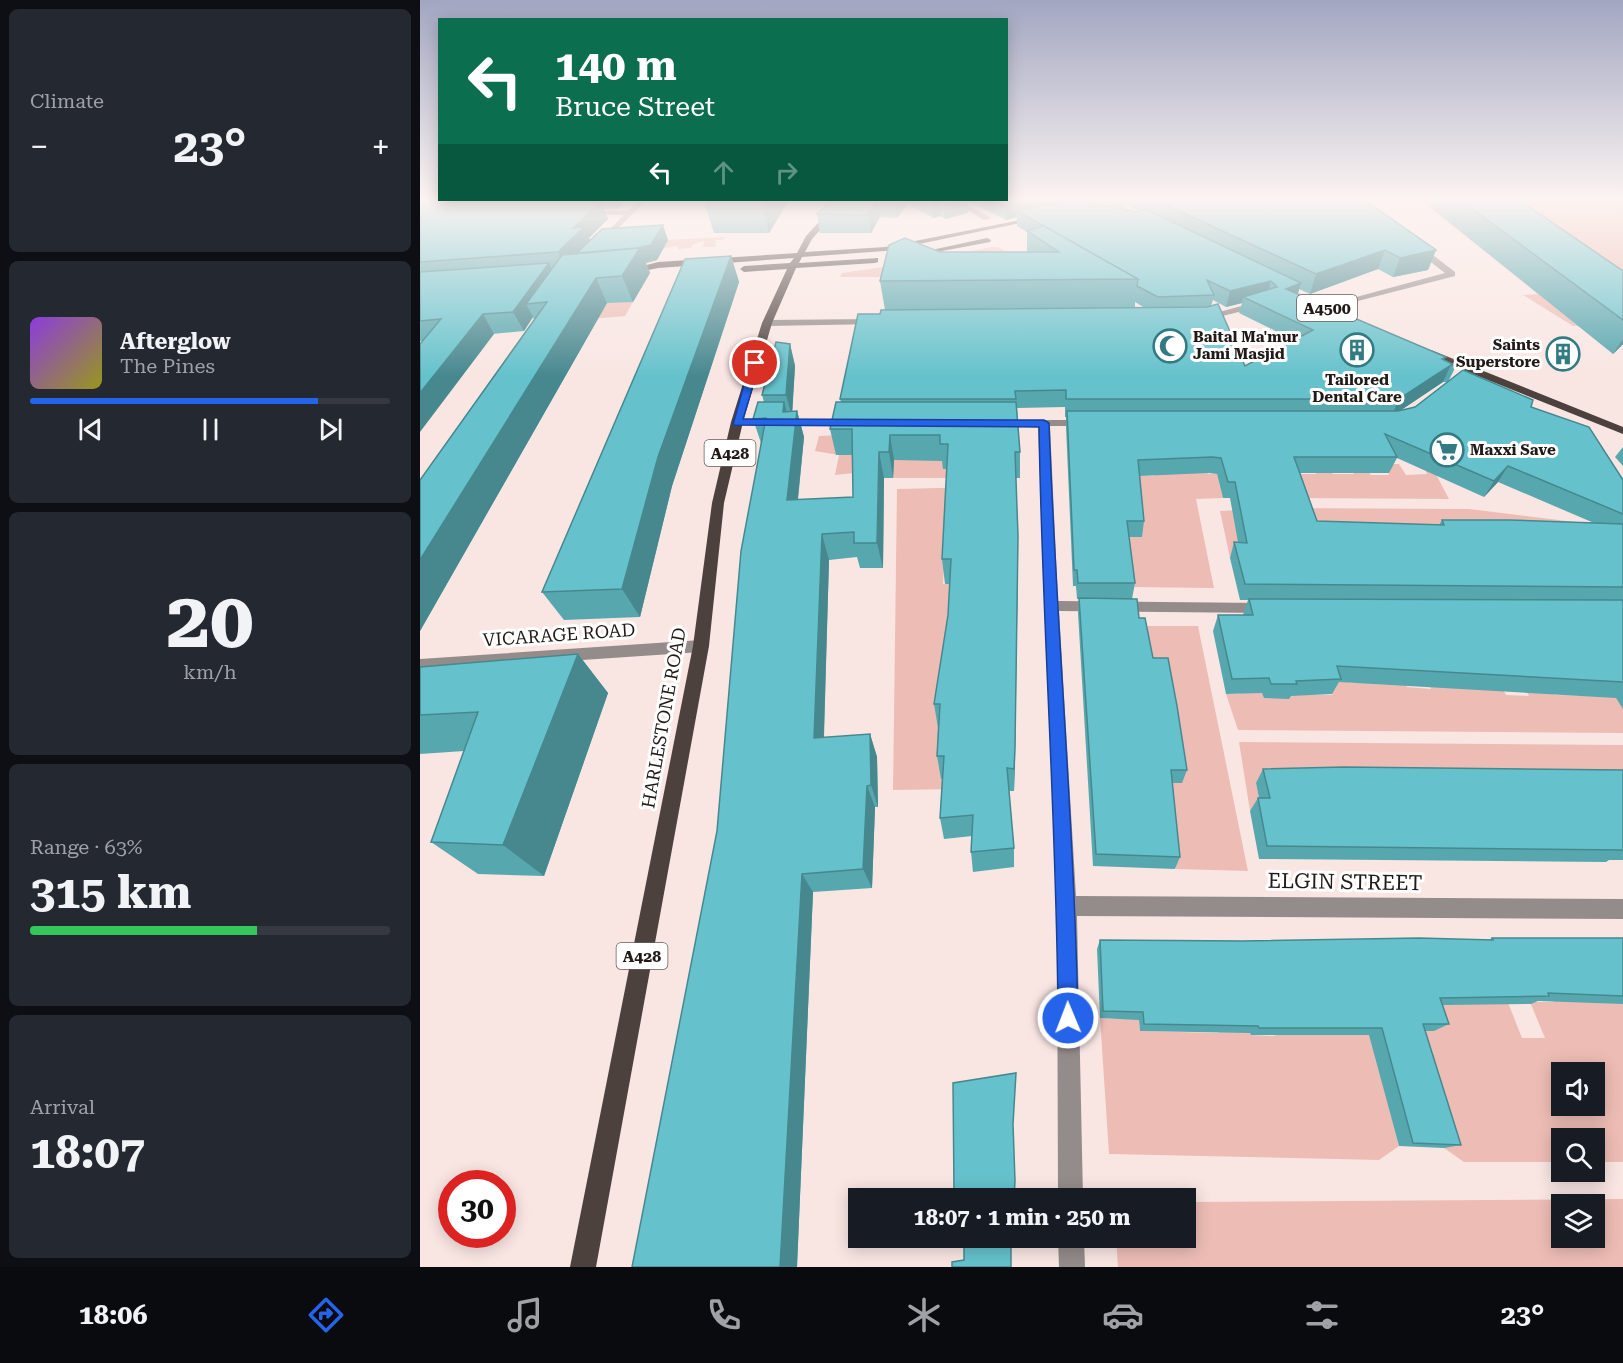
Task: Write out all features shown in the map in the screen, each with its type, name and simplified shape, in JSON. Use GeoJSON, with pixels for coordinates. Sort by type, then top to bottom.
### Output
{"type":"FeatureCollection","features":[{"type":"Feature","properties":{"kind":"main road"},"geometry":{"type":"LineString","coordinates":[[616,272],[640,270],[658,265],[766,258]]}},
{"type":"Feature","properties":{"kind":"main road","name":"HARLESTONE ROAD"},"geometry":{"type":"LineString","coordinates":[[583,1267],[701,646],[718,503],[737,422],[767,323],[798,258]]}},
{"type":"Feature","properties":{"kind":"main road"},"geometry":{"type":"LineString","coordinates":[[640,270],[656,273],[792,268],[882,258]]}},
{"type":"Feature","properties":{"kind":"main road","name":"A4500"},"geometry":{"type":"LineString","coordinates":[[1315,303],[1347,317]]}},
{"type":"Feature","properties":{"kind":"main road"},"geometry":{"type":"LineString","coordinates":[[1422,350],[1623,431]]}},
{"type":"Feature","properties":{"kind":"street"},"geometry":{"type":"LineString","coordinates":[[1326,308],[1452,274],[1431,258]]}},
{"type":"Feature","properties":{"kind":"street"},"geometry":{"type":"LineString","coordinates":[[1194,318],[1204,318],[1266,303]]}},
{"type":"Feature","properties":{"kind":"street"},"geometry":{"type":"LineString","coordinates":[[767,323],[884,322]]}},
{"type":"Feature","properties":{"kind":"street"},"geometry":{"type":"LineString","coordinates":[[737,422],[858,423]]}},
{"type":"Feature","properties":{"kind":"street"},"geometry":{"type":"LineString","coordinates":[[986,423],[1103,423]]}},
{"type":"Feature","properties":{"kind":"street"},"geometry":{"type":"LineString","coordinates":[[1044,423],[1066,906],[1070,1188]]}},
{"type":"Feature","properties":{"kind":"street"},"geometry":{"type":"LineString","coordinates":[[1051,606],[1280,608]]}},
{"type":"Feature","properties":{"kind":"street","name":"VICARAGE ROAD"},"geometry":{"type":"LineString","coordinates":[[420,664],[701,646]]}},
{"type":"Feature","properties":{"kind":"street","name":"ELGIN STREET"},"geometry":{"type":"LineString","coordinates":[[1066,906],[1623,909]]}},
{"type":"Feature","properties":{"kind":"street"},"geometry":{"type":"LineString","coordinates":[[1071,1248],[1072,1267]]}},
{"type":"Feature","properties":{"kind":"shaded area"},"geometry":{"type":"Polygon","coordinates":[[[937,258],[994,258],[890,277],[840,277],[842,273],[937,258]]]}},
{"type":"Feature","properties":{"kind":"shaded area"},"geometry":{"type":"Polygon","coordinates":[[[1493,258],[1623,258],[1623,324],[1573,326],[1523,295],[1538,294],[1493,258]]]}},
{"type":"Feature","properties":{"kind":"shaded area"},"geometry":{"type":"Polygon","coordinates":[[[592,299],[633,302],[625,316],[591,319],[592,299]]]}},
{"type":"Feature","properties":{"kind":"shaded area"},"geometry":{"type":"Polygon","coordinates":[[[843,435],[840,455],[935,455],[958,469],[982,478],[893,478],[893,469],[835,475],[839,455],[815,451],[819,436],[843,435]]]}},
{"type":"Feature","properties":{"kind":"shaded area"},"geometry":{"type":"Polygon","coordinates":[[[1150,455],[1205,464],[1208,474],[1217,474],[1223,498],[1196,499],[1214,588],[1131,587],[1101,536],[1142,537],[1135,476],[1154,476],[1150,455]]]}},
{"type":"Feature","properties":{"kind":"shaded area"},"geometry":{"type":"Polygon","coordinates":[[[1313,463],[1326,463],[1333,474],[1353,474],[1364,465],[1371,475],[1389,475],[1385,464],[1399,464],[1406,475],[1427,474],[1422,463],[1430,463],[1449,499],[1297,498],[1297,474],[1316,474],[1313,463]]]}},
{"type":"Feature","properties":{"kind":"shaded area"},"geometry":{"type":"Polygon","coordinates":[[[978,487],[944,566],[943,584],[973,584],[941,778],[959,779],[959,789],[893,790],[897,489],[978,487]]]}},
{"type":"Feature","properties":{"kind":"shaded area"},"geometry":{"type":"Polygon","coordinates":[[[1277,508],[1469,509],[1623,528],[1230,558],[1220,511],[1277,508]]]}},
{"type":"Feature","properties":{"kind":"shaded area"},"geometry":{"type":"Polygon","coordinates":[[[1113,626],[1198,626],[1248,871],[1176,869],[1174,850],[1113,626]]]}},
{"type":"Feature","properties":{"kind":"shaded area"},"geometry":{"type":"Polygon","coordinates":[[[1279,656],[1310,695],[1332,695],[1321,656],[1340,656],[1350,683],[1373,683],[1395,657],[1407,687],[1431,689],[1417,657],[1488,659],[1506,695],[1529,696],[1510,660],[1533,660],[1554,695],[1623,696],[1623,733],[1238,730],[1226,694],[1240,694],[1279,656]]]}},
{"type":"Feature","properties":{"kind":"shaded area"},"geometry":{"type":"Polygon","coordinates":[[[1239,742],[1623,745],[1623,813],[1256,783],[1262,812],[1250,811],[1239,742]]]}},
{"type":"Feature","properties":{"kind":"shaded area"},"geometry":{"type":"Polygon","coordinates":[[[1623,978],[1623,1162],[1605,1162],[1605,1128],[1551,1128],[1551,1162],[1464,1162],[1444,1148],[1423,1079],[1381,1078],[1399,1146],[1379,1160],[1109,1154],[1100,1018],[1120,1019],[1138,1007],[1140,1031],[1218,1033],[1242,986],[1251,1035],[1275,1036],[1270,1005],[1426,1005],[1507,1000],[1522,1038],[1545,1038],[1530,1002],[1552,1002],[1623,978]]]}},
{"type":"Feature","properties":{"kind":"shaded area"},"geometry":{"type":"Polygon","coordinates":[[[1551,1199],[1551,1248],[1605,1248],[1605,1199],[1623,1199],[1623,1267],[1118,1267],[1117,1248],[1196,1248],[1196,1202],[1551,1199]]]}},
{"type":"Feature","properties":{"kind":"building"},"geometry":{"type":"Polygon","coordinates":[[[420,258],[473,258],[420,262],[420,258]]]}},
{"type":"Feature","properties":{"kind":"building"},"geometry":{"type":"Polygon","coordinates":[[[560,258],[633,258],[622,276],[596,278],[420,560],[420,480],[547,302],[526,304],[560,258]]]}},
{"type":"Feature","properties":{"kind":"building"},"geometry":{"type":"Polygon","coordinates":[[[730,258],[658,457],[622,589],[542,592],[685,259],[730,258]]]}},
{"type":"Feature","properties":{"kind":"building"},"geometry":{"type":"Polygon","coordinates":[[[886,258],[1101,258],[1138,279],[880,281],[886,258]]]}},
{"type":"Feature","properties":{"kind":"building"},"geometry":{"type":"Polygon","coordinates":[[[1101,258],[1249,258],[1301,283],[1286,289],[1446,357],[1442,359],[1456,366],[1451,365],[1399,399],[1066,399],[1066,390],[1015,391],[1016,399],[840,399],[858,314],[880,314],[881,310],[1207,307],[1218,304],[1245,366],[1313,330],[1243,297],[1277,287],[1271,281],[1230,291],[1207,280],[1214,295],[1158,297],[1137,286],[1138,279],[1101,258]]]}},
{"type":"Feature","properties":{"kind":"building"},"geometry":{"type":"Polygon","coordinates":[[[1282,258],[1362,258],[1316,274],[1282,258]]]}},
{"type":"Feature","properties":{"kind":"building"},"geometry":{"type":"Polygon","coordinates":[[[1539,258],[1604,258],[1623,271],[1623,320],[1539,258]]]}},
{"type":"Feature","properties":{"kind":"building"},"geometry":{"type":"Polygon","coordinates":[[[549,263],[513,312],[483,314],[420,393],[420,344],[441,319],[420,321],[420,272],[549,263]]]}},
{"type":"Feature","properties":{"kind":"building"},"geometry":{"type":"Polygon","coordinates":[[[776,342],[790,344],[786,395],[762,395],[776,342]]]}},
{"type":"Feature","properties":{"kind":"building"},"geometry":{"type":"Polygon","coordinates":[[[1463,370],[1533,400],[1531,407],[1589,427],[1623,480],[1623,514],[1508,466],[1494,481],[1385,434],[1397,457],[1294,457],[1317,521],[1444,525],[1442,520],[1509,520],[1623,524],[1623,587],[1245,584],[1234,542],[1247,543],[1235,482],[1228,482],[1221,458],[1212,457],[1138,460],[1144,521],[1127,521],[1135,583],[1078,583],[1077,570],[1074,570],[1067,411],[1398,411],[1415,407],[1463,370]]]}},
{"type":"Feature","properties":{"kind":"building"},"geometry":{"type":"Polygon","coordinates":[[[758,402],[784,402],[783,412],[797,411],[787,500],[853,497],[852,429],[830,429],[836,402],[1016,402],[1020,452],[1015,452],[1018,536],[1015,747],[1014,769],[1007,768],[1014,848],[971,852],[973,815],[940,818],[944,756],[937,756],[940,704],[934,704],[948,615],[951,559],[942,559],[948,444],[940,444],[940,435],[890,435],[889,452],[879,452],[877,543],[854,543],[854,532],[822,534],[814,738],[870,734],[871,785],[867,786],[863,869],[802,874],[780,1267],[632,1267],[717,831],[741,551],[766,418],[753,419],[758,402]]]}},
{"type":"Feature","properties":{"kind":"building"},"geometry":{"type":"Polygon","coordinates":[[[1079,598],[1137,599],[1139,618],[1145,618],[1153,658],[1168,658],[1187,770],[1171,770],[1180,857],[1096,854],[1079,598]]]}},
{"type":"Feature","properties":{"kind":"building"},"geometry":{"type":"Polygon","coordinates":[[[1249,599],[1623,600],[1623,682],[1337,666],[1341,679],[1296,681],[1297,684],[1271,684],[1269,678],[1232,679],[1218,615],[1253,615],[1249,599]]]}},
{"type":"Feature","properties":{"kind":"building"},"geometry":{"type":"Polygon","coordinates":[[[578,654],[503,845],[431,842],[478,712],[420,715],[420,667],[578,654]]]}},
{"type":"Feature","properties":{"kind":"building"},"geometry":{"type":"Polygon","coordinates":[[[1344,767],[1623,770],[1623,850],[1267,846],[1258,798],[1270,798],[1263,769],[1344,767]]]}},
{"type":"Feature","properties":{"kind":"building"},"geometry":{"type":"Polygon","coordinates":[[[1419,938],[1493,940],[1492,938],[1623,938],[1623,996],[1548,993],[1549,996],[1440,998],[1449,1024],[1423,1024],[1461,1145],[1413,1143],[1382,1028],[1259,1028],[1258,1026],[1144,1024],[1143,1012],[1103,1011],[1100,940],[1243,941],[1419,938]]]}},
{"type":"Feature","properties":{"kind":"building"},"geometry":{"type":"Polygon","coordinates":[[[1016,1073],[1013,1124],[1015,1188],[954,1188],[953,1083],[1016,1073]]]}},
{"type":"Feature","properties":{"kind":"building"},"geometry":{"type":"Polygon","coordinates":[[[964,1248],[1011,1248],[1011,1267],[952,1267],[952,1262],[964,1260],[964,1248]]]}},
{"type":"Feature","properties":{"kind":"place","name":"Baital Ma'mur Jami Masjid"},"geometry":{"type":"Point","coordinates":[1170,346]}},
{"type":"Feature","properties":{"kind":"place","name":"Tailored Dental Care"},"geometry":{"type":"Point","coordinates":[1357,350]}},
{"type":"Feature","properties":{"kind":"place","name":"Saints Superstore"},"geometry":{"type":"Point","coordinates":[1563,354]}},
{"type":"Feature","properties":{"kind":"place","name":"Maxxi Save"},"geometry":{"type":"Point","coordinates":[1447,450]}},
{"type":"Feature","properties":{"kind":"route"},"geometry":{"type":"LineString","coordinates":[[755,363],[737,422],[1044,423],[1066,906],[1068,1018]]}}]}
